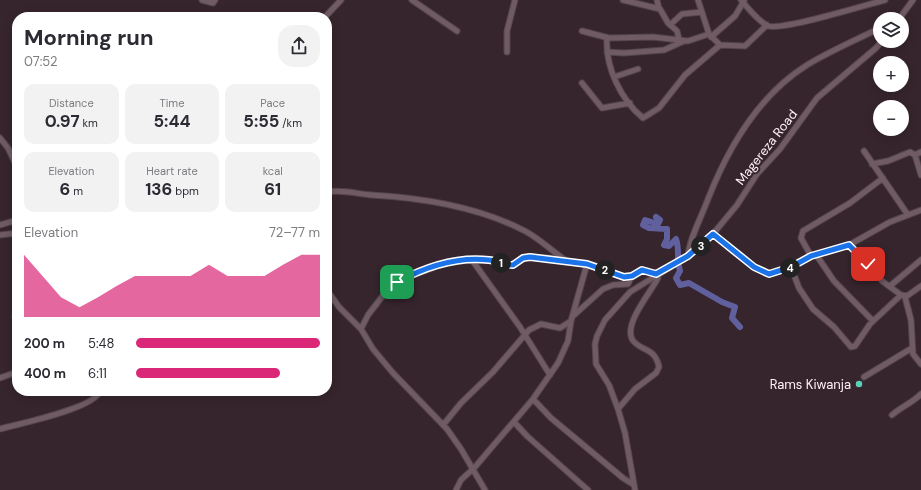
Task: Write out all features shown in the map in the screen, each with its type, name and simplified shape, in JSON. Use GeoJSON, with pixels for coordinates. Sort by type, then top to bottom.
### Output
{"type":"FeatureCollection","features":[{"type":"Feature","properties":{"kind":"street"},"geometry":{"type":"LineString","coordinates":[[202,0],[213,3],[215,0]]}},
{"type":"Feature","properties":{"kind":"street"},"geometry":{"type":"LineString","coordinates":[[330,12],[341,0]]}},
{"type":"Feature","properties":{"kind":"street"},"geometry":{"type":"LineString","coordinates":[[412,0],[457,31]]}},
{"type":"Feature","properties":{"kind":"street"},"geometry":{"type":"LineString","coordinates":[[507,52],[507,31],[515,0]]}},
{"type":"Feature","properties":{"kind":"street"},"geometry":{"type":"LineString","coordinates":[[623,0],[660,8]]}},
{"type":"Feature","properties":{"kind":"street"},"geometry":{"type":"LineString","coordinates":[[657,0],[670,25],[677,31],[681,40]]}},
{"type":"Feature","properties":{"kind":"street"},"geometry":{"type":"LineString","coordinates":[[698,0],[710,35],[720,45],[745,46],[767,25]]}},
{"type":"Feature","properties":{"kind":"street"},"geometry":{"type":"LineString","coordinates":[[582,31],[607,38],[653,37],[692,40],[710,35],[735,16],[743,1],[767,25],[774,26],[803,22],[885,0]]}},
{"type":"Feature","properties":{"kind":"street"},"geometry":{"type":"LineString","coordinates":[[904,12],[912,0]]}},
{"type":"Feature","properties":{"kind":"street"},"geometry":{"type":"LineString","coordinates":[[670,25],[682,14],[702,12]]}},
{"type":"Feature","properties":{"kind":"street"},"geometry":{"type":"LineString","coordinates":[[688,256],[689,244],[714,185],[742,131],[767,98],[807,65],[873,32]]}},
{"type":"Feature","properties":{"kind":"street"},"geometry":{"type":"LineString","coordinates":[[607,38],[607,52],[614,77],[639,115],[646,118],[659,108],[685,75],[720,45]]}},
{"type":"Feature","properties":{"kind":"street"},"geometry":{"type":"LineString","coordinates":[[607,52],[624,53],[664,50],[681,40]]}},
{"type":"Feature","properties":{"kind":"street","name":"Magereza Road"},"geometry":{"type":"LineString","coordinates":[[634,487],[618,409],[609,385],[596,364],[595,352],[597,336],[608,316],[620,302],[638,286],[688,256],[713,234],[737,205],[756,174],[780,149],[817,98],[876,48]]}},
{"type":"Feature","properties":{"kind":"street"},"geometry":{"type":"LineString","coordinates":[[614,77],[638,69]]}},
{"type":"Feature","properties":{"kind":"street"},"geometry":{"type":"LineString","coordinates":[[582,83],[602,108],[630,103]]}},
{"type":"Feature","properties":{"kind":"street"},"geometry":{"type":"LineString","coordinates":[[0,138],[12,158]]}},
{"type":"Feature","properties":{"kind":"street"},"geometry":{"type":"LineString","coordinates":[[864,151],[908,215]]}},
{"type":"Feature","properties":{"kind":"street"},"geometry":{"type":"LineString","coordinates":[[872,164],[888,161],[910,152],[915,155],[921,175]]}},
{"type":"Feature","properties":{"kind":"street"},"geometry":{"type":"LineString","coordinates":[[915,155],[921,152]]}},
{"type":"Feature","properties":{"kind":"street"},"geometry":{"type":"LineString","coordinates":[[811,256],[802,238],[803,231],[850,203],[883,178]]}},
{"type":"Feature","properties":{"kind":"street"},"geometry":{"type":"LineString","coordinates":[[332,192],[350,191],[370,195],[411,197],[478,212],[523,230],[566,260]]}},
{"type":"Feature","properties":{"kind":"street"},"geometry":{"type":"LineString","coordinates":[[713,234],[754,267],[765,273],[772,274],[791,267],[811,256],[817,256],[849,245],[890,222],[921,210]]}},
{"type":"Feature","properties":{"kind":"street"},"geometry":{"type":"LineString","coordinates":[[0,225],[12,221]]}},
{"type":"Feature","properties":{"kind":"street"},"geometry":{"type":"LineString","coordinates":[[0,235],[12,234]]}},
{"type":"Feature","properties":{"kind":"street"},"geometry":{"type":"LineString","coordinates":[[849,245],[876,271],[882,281],[903,296],[911,320],[912,348],[914,357],[921,364]]}},
{"type":"Feature","properties":{"kind":"street"},"geometry":{"type":"LineString","coordinates":[[817,256],[834,281],[873,321]]}},
{"type":"Feature","properties":{"kind":"street"},"geometry":{"type":"LineString","coordinates":[[361,329],[368,315],[388,289],[397,282],[447,262],[489,260],[513,265],[527,257],[566,260],[587,264],[621,277],[632,276]]}},
{"type":"Feature","properties":{"kind":"street"},"geometry":{"type":"LineString","coordinates":[[472,260],[525,334],[550,375]]}},
{"type":"Feature","properties":{"kind":"street"},"geometry":{"type":"LineString","coordinates":[[890,286],[921,260]]}},
{"type":"Feature","properties":{"kind":"street"},"geometry":{"type":"LineString","coordinates":[[456,490],[461,480],[473,469],[514,422],[550,375],[565,349],[571,319],[587,264]]}},
{"type":"Feature","properties":{"kind":"street"},"geometry":{"type":"LineString","coordinates":[[791,267],[799,288],[813,309],[834,328],[850,346],[855,346],[873,321],[903,296],[921,286]]}},
{"type":"Feature","properties":{"kind":"street"},"geometry":{"type":"LineString","coordinates":[[444,425],[462,402],[493,372],[525,334],[538,324],[560,328],[603,289],[613,285],[626,285],[632,276],[642,270],[656,274],[657,279],[642,302],[631,332],[634,341],[650,351],[656,358],[659,367],[656,373],[635,389],[618,409]]}},
{"type":"Feature","properties":{"kind":"street"},"geometry":{"type":"LineString","coordinates":[[332,297],[339,307],[361,329],[369,344],[393,373],[444,425],[485,490]]}},
{"type":"Feature","properties":{"kind":"street"},"geometry":{"type":"LineString","coordinates":[[864,377],[912,348]]}},
{"type":"Feature","properties":{"kind":"street"},"geometry":{"type":"LineString","coordinates":[[0,378],[12,374]]}},
{"type":"Feature","properties":{"kind":"street"},"geometry":{"type":"LineString","coordinates":[[892,415],[898,410],[912,403],[921,394]]}},
{"type":"Feature","properties":{"kind":"street"},"geometry":{"type":"LineString","coordinates":[[0,429],[72,409],[96,399],[98,396]]}},
{"type":"Feature","properties":{"kind":"street"},"geometry":{"type":"LineString","coordinates":[[533,399],[551,418],[634,487]]}},
{"type":"Feature","properties":{"kind":"street"},"geometry":{"type":"LineString","coordinates":[[514,422],[527,436],[588,490]]}},
{"type":"Feature","properties":{"kind":"waterway"},"geometry":{"type":"LineString","coordinates":[[656,217],[660,220],[658,224],[645,220],[643,225],[649,228],[667,229],[667,239],[664,245],[669,246],[676,239],[680,271],[676,278],[680,285],[689,283],[722,302],[735,307],[732,318],[740,327]]}},
{"type":"Feature","properties":{"kind":"place","name":"Rams Kiwanja"},"geometry":{"type":"Point","coordinates":[859,384]}},
{"type":"Feature","properties":{"kind":"route"},"geometry":{"type":"LineString","coordinates":[[397,282],[408,276],[451,261],[489,260],[513,265],[527,257],[566,260],[587,264],[624,277],[632,276],[642,270],[656,274],[688,256],[713,234],[754,267],[769,274],[791,267],[811,256],[817,256],[849,245],[868,264]]}}]}
